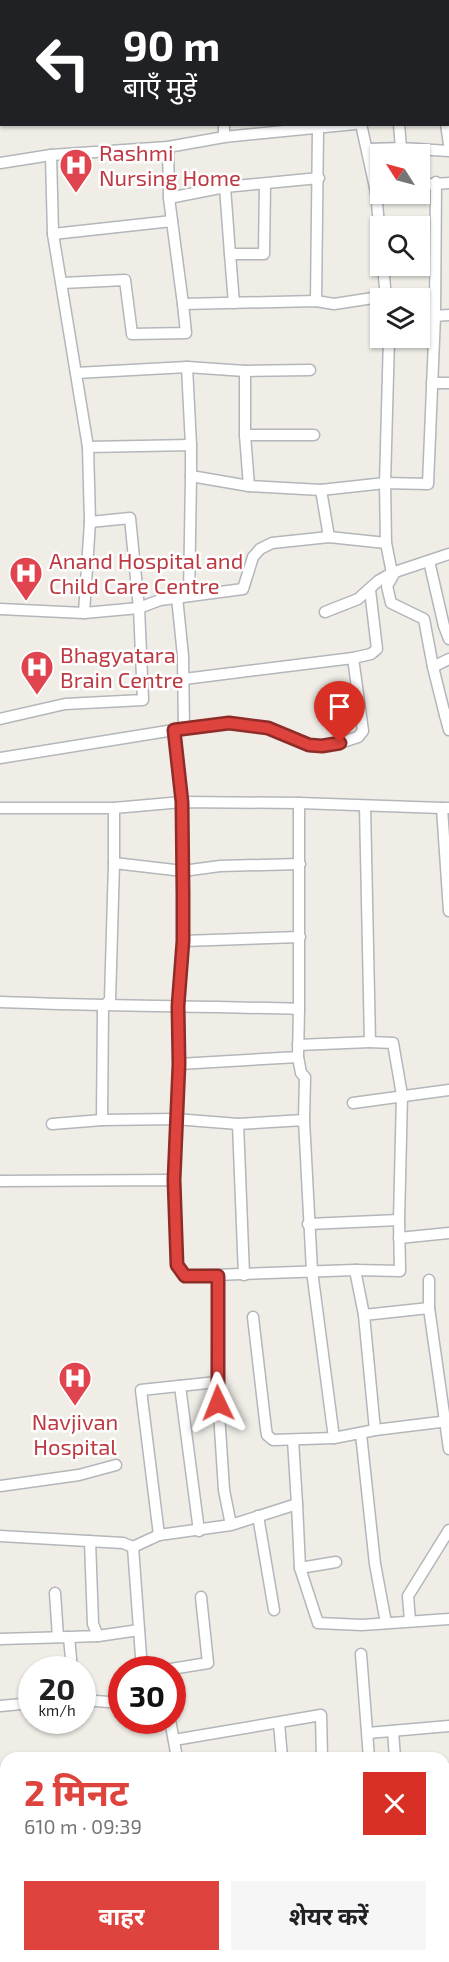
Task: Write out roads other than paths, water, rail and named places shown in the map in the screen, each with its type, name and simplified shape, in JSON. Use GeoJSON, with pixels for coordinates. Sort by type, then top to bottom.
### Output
{"type":"FeatureCollection","features":[{"type":"Feature","properties":{"kind":"street"},"geometry":{"type":"LineString","coordinates":[[224,126],[224,137]]}},
{"type":"Feature","properties":{"kind":"street"},"geometry":{"type":"LineString","coordinates":[[0,163],[51,155],[168,147],[224,137],[340,126]]}},
{"type":"Feature","properties":{"kind":"street"},"geometry":{"type":"LineString","coordinates":[[362,126],[370,157]]}},
{"type":"Feature","properties":{"kind":"street"},"geometry":{"type":"LineString","coordinates":[[399,126],[401,144]]}},
{"type":"Feature","properties":{"kind":"street"},"geometry":{"type":"LineString","coordinates":[[446,126],[449,144]]}},
{"type":"Feature","properties":{"kind":"street"},"geometry":{"type":"LineString","coordinates":[[316,301],[318,129]]}},
{"type":"Feature","properties":{"kind":"street"},"geometry":{"type":"LineString","coordinates":[[62,284],[125,280],[132,334],[186,333],[169,198],[168,147]]}},
{"type":"Feature","properties":{"kind":"street"},"geometry":{"type":"LineString","coordinates":[[430,150],[449,151]]}},
{"type":"Feature","properties":{"kind":"street"},"geometry":{"type":"LineString","coordinates":[[51,155],[53,234],[88,447],[90,522],[84,613]]}},
{"type":"Feature","properties":{"kind":"street"},"geometry":{"type":"LineString","coordinates":[[169,198],[225,187],[319,178]]}},
{"type":"Feature","properties":{"kind":"street"},"geometry":{"type":"LineString","coordinates":[[191,476],[249,486],[321,490],[385,483],[428,484],[435,316],[436,182]]}},
{"type":"Feature","properties":{"kind":"street"},"geometry":{"type":"LineString","coordinates":[[430,183],[449,183]]}},
{"type":"Feature","properties":{"kind":"street"},"geometry":{"type":"LineString","coordinates":[[230,254],[264,254],[265,184]]}},
{"type":"Feature","properties":{"kind":"street"},"geometry":{"type":"LineString","coordinates":[[225,187],[234,303]]}},
{"type":"Feature","properties":{"kind":"street"},"geometry":{"type":"LineString","coordinates":[[53,234],[172,221]]}},
{"type":"Feature","properties":{"kind":"street"},"geometry":{"type":"LineString","coordinates":[[183,304],[316,301],[334,304],[370,299]]}},
{"type":"Feature","properties":{"kind":"street"},"geometry":{"type":"LineString","coordinates":[[430,316],[449,315]]}},
{"type":"Feature","properties":{"kind":"street"},"geometry":{"type":"LineString","coordinates":[[389,348],[385,483],[386,543],[394,573],[387,586],[391,603],[424,619],[449,730]]}},
{"type":"Feature","properties":{"kind":"street"},"geometry":{"type":"LineString","coordinates":[[76,373],[187,367],[245,371],[310,370]]}},
{"type":"Feature","properties":{"kind":"street"},"geometry":{"type":"LineString","coordinates":[[187,367],[191,445],[189,596]]}},
{"type":"Feature","properties":{"kind":"street"},"geometry":{"type":"LineString","coordinates":[[245,371],[245,435],[249,486]]}},
{"type":"Feature","properties":{"kind":"street"},"geometry":{"type":"LineString","coordinates":[[432,383],[449,383]]}},
{"type":"Feature","properties":{"kind":"street"},"geometry":{"type":"LineString","coordinates":[[245,435],[315,435]]}},
{"type":"Feature","properties":{"kind":"street"},"geometry":{"type":"LineString","coordinates":[[88,447],[191,445]]}},
{"type":"Feature","properties":{"kind":"street"},"geometry":{"type":"LineString","coordinates":[[321,490],[329,537]]}},
{"type":"Feature","properties":{"kind":"street"},"geometry":{"type":"LineString","coordinates":[[0,719],[65,704],[143,700],[139,608],[130,518],[90,522]]}},
{"type":"Feature","properties":{"kind":"street"},"geometry":{"type":"LineString","coordinates":[[0,609],[84,613],[139,608],[160,600],[243,589],[253,557],[260,549],[272,543],[329,537],[386,543]]}},
{"type":"Feature","properties":{"kind":"street"},"geometry":{"type":"LineString","coordinates":[[325,612],[358,599],[378,581],[394,573],[449,554]]}},
{"type":"Feature","properties":{"kind":"street"},"geometry":{"type":"LineString","coordinates":[[429,561],[449,639]]}},
{"type":"Feature","properties":{"kind":"street"},"geometry":{"type":"LineString","coordinates":[[184,679],[371,654],[377,649],[370,590]]}},
{"type":"Feature","properties":{"kind":"street"},"geometry":{"type":"LineString","coordinates":[[177,597],[184,679],[179,729],[183,941],[178,1006],[179,1064],[174,1180],[177,1265],[185,1276],[312,1271],[400,1271],[402,1095],[393,1043],[298,1045]]}},
{"type":"Feature","properties":{"kind":"street"},"geometry":{"type":"LineString","coordinates":[[0,758],[229,723],[268,728],[309,745],[340,743],[358,737],[363,731],[353,658]]}},
{"type":"Feature","properties":{"kind":"street"},"geometry":{"type":"LineString","coordinates":[[433,667],[449,659]]}},
{"type":"Feature","properties":{"kind":"street"},"geometry":{"type":"LineString","coordinates":[[0,808],[114,808],[182,802],[445,808],[449,911]]}},
{"type":"Feature","properties":{"kind":"street"},"geometry":{"type":"LineString","coordinates":[[299,803],[298,1058],[301,1073],[305,1077],[304,1120],[312,1271],[334,1438]]}},
{"type":"Feature","properties":{"kind":"street"},"geometry":{"type":"LineString","coordinates":[[365,806],[370,1042]]}},
{"type":"Feature","properties":{"kind":"street"},"geometry":{"type":"LineString","coordinates":[[102,1120],[103,1007],[110,1000],[114,808]]}},
{"type":"Feature","properties":{"kind":"street"},"geometry":{"type":"LineString","coordinates":[[114,863],[183,871],[220,866],[300,864]]}},
{"type":"Feature","properties":{"kind":"street"},"geometry":{"type":"LineString","coordinates":[[183,941],[300,937]]}},
{"type":"Feature","properties":{"kind":"street"},"geometry":{"type":"LineString","coordinates":[[0,1002],[103,1007],[299,1009]]}},
{"type":"Feature","properties":{"kind":"street"},"geometry":{"type":"LineString","coordinates":[[179,1064],[298,1058]]}},
{"type":"Feature","properties":{"kind":"street"},"geometry":{"type":"LineString","coordinates":[[353,1103],[449,1090]]}},
{"type":"Feature","properties":{"kind":"street"},"geometry":{"type":"LineString","coordinates":[[52,1124],[102,1120],[175,1119],[238,1124],[304,1120]]}},
{"type":"Feature","properties":{"kind":"street"},"geometry":{"type":"LineString","coordinates":[[238,1124],[244,1275]]}},
{"type":"Feature","properties":{"kind":"street"},"geometry":{"type":"LineString","coordinates":[[0,1181],[174,1180]]}},
{"type":"Feature","properties":{"kind":"street"},"geometry":{"type":"LineString","coordinates":[[308,1224],[399,1220]]}},
{"type":"Feature","properties":{"kind":"street"},"geometry":{"type":"LineString","coordinates":[[399,1238],[449,1233]]}},
{"type":"Feature","properties":{"kind":"street"},"geometry":{"type":"LineString","coordinates":[[356,1270],[364,1315],[375,1431]]}},
{"type":"Feature","properties":{"kind":"street"},"geometry":{"type":"LineString","coordinates":[[218,1276],[217,1382],[224,1490],[231,1525]]}},
{"type":"Feature","properties":{"kind":"street"},"geometry":{"type":"LineString","coordinates":[[429,1280],[429,1308],[447,1421],[449,1449]]}},
{"type":"Feature","properties":{"kind":"street"},"geometry":{"type":"LineString","coordinates":[[364,1315],[429,1308]]}},
{"type":"Feature","properties":{"kind":"street"},"geometry":{"type":"LineString","coordinates":[[253,1317],[267,1435],[273,1440],[334,1438],[447,1421]]}},
{"type":"Feature","properties":{"kind":"street"},"geometry":{"type":"LineString","coordinates":[[159,1535],[141,1390],[217,1382]]}},
{"type":"Feature","properties":{"kind":"street"},"geometry":{"type":"LineString","coordinates":[[180,1386],[199,1531]]}},
{"type":"Feature","properties":{"kind":"street"},"geometry":{"type":"LineString","coordinates":[[361,1434],[375,1564],[386,1623]]}},
{"type":"Feature","properties":{"kind":"street"},"geometry":{"type":"LineString","coordinates":[[292,1440],[300,1568],[318,1623],[362,1625],[449,1619]]}},
{"type":"Feature","properties":{"kind":"street"},"geometry":{"type":"LineString","coordinates":[[0,1486],[78,1476],[116,1465]]}},
{"type":"Feature","properties":{"kind":"street"},"geometry":{"type":"LineString","coordinates":[[0,1536],[90,1541],[133,1547],[159,1535],[231,1525],[297,1504]]}},
{"type":"Feature","properties":{"kind":"street"},"geometry":{"type":"LineString","coordinates":[[258,1516],[274,1611]]}},
{"type":"Feature","properties":{"kind":"street"},"geometry":{"type":"LineString","coordinates":[[410,1621],[408,1596],[449,1530]]}},
{"type":"Feature","properties":{"kind":"street"},"geometry":{"type":"LineString","coordinates":[[90,1541],[93,1624],[98,1636]]}},
{"type":"Feature","properties":{"kind":"street"},"geometry":{"type":"LineString","coordinates":[[133,1547],[141,1656]]}},
{"type":"Feature","properties":{"kind":"street"},"geometry":{"type":"LineString","coordinates":[[300,1568],[336,1562]]}},
{"type":"Feature","properties":{"kind":"street"},"geometry":{"type":"LineString","coordinates":[[55,1593],[69,1656]]}},
{"type":"Feature","properties":{"kind":"street"},"geometry":{"type":"LineString","coordinates":[[186,1667],[208,1663],[201,1597]]}},
{"type":"Feature","properties":{"kind":"street"},"geometry":{"type":"LineString","coordinates":[[0,1639],[98,1636],[139,1630]]}},
{"type":"Feature","properties":{"kind":"street"},"geometry":{"type":"LineString","coordinates":[[361,1654],[369,1752]]}},
{"type":"Feature","properties":{"kind":"street"},"geometry":{"type":"LineString","coordinates":[[0,1706],[18,1704]]}},
{"type":"Feature","properties":{"kind":"street"},"geometry":{"type":"LineString","coordinates":[[174,1740],[321,1715],[322,1752]]}},
{"type":"Feature","properties":{"kind":"street"},"geometry":{"type":"LineString","coordinates":[[279,1723],[281,1752]]}},
{"type":"Feature","properties":{"kind":"street"},"geometry":{"type":"LineString","coordinates":[[368,1733],[449,1726]]}},
{"type":"Feature","properties":{"kind":"street"},"geometry":{"type":"LineString","coordinates":[[393,1731],[395,1752]]}},
{"type":"Feature","properties":{"kind":"street"},"geometry":{"type":"LineString","coordinates":[[173,1734],[176,1752]]}},
{"type":"Feature","properties":{"kind":"place","name":"Rashmi Nursing Home"},"geometry":{"type":"Point","coordinates":[76,194]}},
{"type":"Feature","properties":{"kind":"place","name":"Anand Hospital and Child Care Centre"},"geometry":{"type":"Point","coordinates":[26,602]}},
{"type":"Feature","properties":{"kind":"place","name":"Bhagyatara Brain Centre"},"geometry":{"type":"Point","coordinates":[37,696]}},
{"type":"Feature","properties":{"kind":"place","name":"Navjivan Hospital"},"geometry":{"type":"Point","coordinates":[75,1407]}}]}
